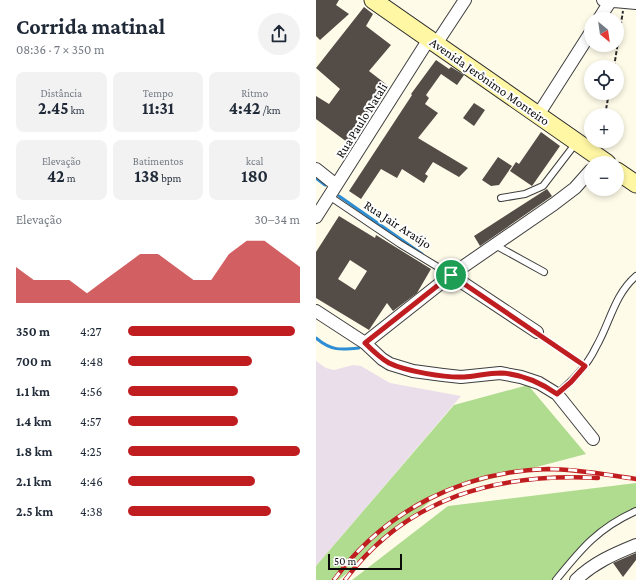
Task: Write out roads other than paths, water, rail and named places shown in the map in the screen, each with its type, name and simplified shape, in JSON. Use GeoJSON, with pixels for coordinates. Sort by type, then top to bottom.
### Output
{"type":"FeatureCollection","features":[{"type":"Feature","properties":{"kind":"street","name":"Avenida Jerônimo Monteiro"},"geometry":{"type":"LineString","coordinates":[[373,0],[577,141],[591,156]]}},
{"type":"Feature","properties":{"kind":"street","name":"Rua Paulo Natali"},"geometry":{"type":"LineString","coordinates":[[316,217],[432,42],[465,0]]}},
{"type":"Feature","properties":{"kind":"street"},"geometry":{"type":"LineString","coordinates":[[602,12],[608,0],[630,2]]}},
{"type":"Feature","properties":{"kind":"street"},"geometry":{"type":"LineString","coordinates":[[538,115],[584,43]]}},
{"type":"Feature","properties":{"kind":"street"},"geometry":{"type":"LineString","coordinates":[[316,169],[336,185]]}},
{"type":"Feature","properties":{"kind":"street"},"geometry":{"type":"LineString","coordinates":[[624,176],[636,184]]}},
{"type":"Feature","properties":{"kind":"street"},"geometry":{"type":"LineString","coordinates":[[365,343],[451,275],[554,204],[575,188],[584,178]]}},
{"type":"Feature","properties":{"kind":"street"},"geometry":{"type":"LineString","coordinates":[[451,275],[537,332]]}},
{"type":"Feature","properties":{"kind":"street"},"geometry":{"type":"LineString","coordinates":[[316,311],[365,343],[382,359],[390,364],[413,371],[461,377],[500,373],[539,383],[557,394],[593,439]]}},
{"type":"Feature","properties":{"kind":"street"},"geometry":{"type":"LineString","coordinates":[[576,580],[597,563],[636,545]]}},
{"type":"Feature","properties":{"kind":"lane"},"geometry":{"type":"LineString","coordinates":[[501,198],[525,194],[543,186],[577,141]]}},
{"type":"Feature","properties":{"kind":"lane","name":"Rua Jair Araújo"},"geometry":{"type":"LineString","coordinates":[[329,196],[400,244],[451,275]]}},
{"type":"Feature","properties":{"kind":"lane"},"geometry":{"type":"LineString","coordinates":[[495,244],[544,272]]}},
{"type":"Feature","properties":{"kind":"lane"},"geometry":{"type":"LineString","coordinates":[[557,394],[571,382],[585,366],[601,338],[618,298],[626,286],[636,276]]}},
{"type":"Feature","properties":{"kind":"lane"},"geometry":{"type":"LineString","coordinates":[[556,580],[584,546],[621,518],[636,512]]}},
{"type":"Feature","properties":{"kind":"waterway"},"geometry":{"type":"LineString","coordinates":[[316,178],[325,185]]}},
{"type":"Feature","properties":{"kind":"waterway"},"geometry":{"type":"LineString","coordinates":[[339,196],[422,254]]}},
{"type":"Feature","properties":{"kind":"waterway"},"geometry":{"type":"LineString","coordinates":[[316,338],[336,349],[359,348]]}},
{"type":"Feature","properties":{"kind":"railway"},"geometry":{"type":"LineString","coordinates":[[334,580],[354,556],[377,534],[401,515],[428,499],[456,487],[486,477],[548,469],[581,471],[636,479]]}},
{"type":"Feature","properties":{"kind":"railway"},"geometry":{"type":"LineString","coordinates":[[345,580],[370,551],[397,528],[426,509],[458,496],[491,486],[525,480],[598,478]]}}]}
